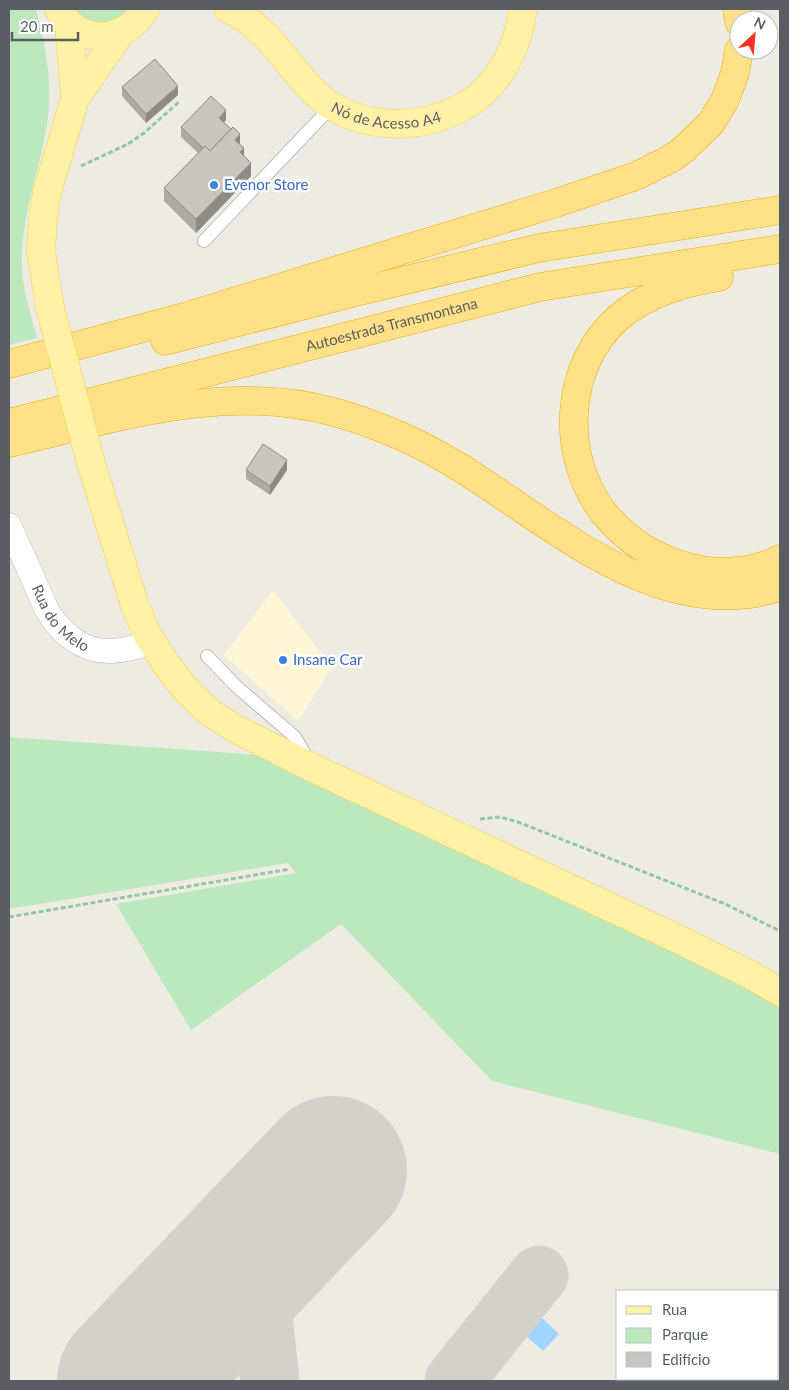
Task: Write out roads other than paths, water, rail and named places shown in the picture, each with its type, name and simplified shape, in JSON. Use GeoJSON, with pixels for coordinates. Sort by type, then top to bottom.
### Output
{"type":"FeatureCollection","features":[{"type":"Feature","properties":{"kind":"highway"},"geometry":{"type":"LineString","coordinates":[[9,364],[184,317],[556,203],[636,176],[672,158],[711,123],[725,100],[735,73],[737,60]]}},
{"type":"Feature","properties":{"kind":"highway"},"geometry":{"type":"LineString","coordinates":[[9,382],[356,292],[539,248],[780,210]]}},
{"type":"Feature","properties":{"kind":"highway","name":"Autoestrada Transmontana"},"geometry":{"type":"LineString","coordinates":[[9,423],[540,287],[780,249]]}},
{"type":"Feature","properties":{"kind":"highway"},"geometry":{"type":"LineString","coordinates":[[780,267],[698,280],[647,298],[624,313],[601,337],[589,357],[577,389],[574,417],[575,444],[583,476],[603,511],[617,527],[643,548],[677,564],[710,571],[747,569],[764,566],[780,559]]}},
{"type":"Feature","properties":{"kind":"highway"},"geometry":{"type":"LineString","coordinates":[[9,443],[149,411],[204,402],[252,400],[309,407],[383,428],[424,448],[469,473],[613,565],[665,587],[706,596],[728,597],[747,595],[780,587]]}},
{"type":"Feature","properties":{"kind":"main road"},"geometry":{"type":"LineString","coordinates":[[64,16],[80,32],[94,36],[108,36],[135,21],[165,9]]}},
{"type":"Feature","properties":{"kind":"main road","name":"Nó de Acesso A4"},"geometry":{"type":"LineString","coordinates":[[228,9],[243,16],[258,28],[311,88],[333,105],[363,118],[394,124],[434,119],[458,110],[478,96],[502,68],[517,38],[523,9]]}},
{"type":"Feature","properties":{"kind":"main road"},"geometry":{"type":"LineString","coordinates":[[64,16],[75,100]]}},
{"type":"Feature","properties":{"kind":"main road"},"geometry":{"type":"LineString","coordinates":[[135,21],[75,100],[51,179],[42,219],[41,251],[50,308],[91,463],[134,604],[152,643],[187,691],[209,712],[236,729],[312,767],[680,940],[751,975],[780,992]]}},
{"type":"Feature","properties":{"kind":"street","name":"Rua do Melo"},"geometry":{"type":"LineString","coordinates":[[9,525],[47,610],[66,634],[85,646],[108,651],[152,643]]}},
{"type":"Feature","properties":{"kind":"lane"},"geometry":{"type":"LineString","coordinates":[[204,242],[333,105]]}},
{"type":"Feature","properties":{"kind":"lane"},"geometry":{"type":"LineString","coordinates":[[207,656],[237,687],[295,738],[301,745],[312,767]]}},
{"type":"Feature","properties":{"kind":"water"},"geometry":{"type":"Polygon","coordinates":[[[541,1317],[559,1334],[543,1351],[525,1335],[541,1317]]]}},
{"type":"Feature","properties":{"kind":"place","name":"Evenor Store"},"geometry":{"type":"Point","coordinates":[214,185]}},
{"type":"Feature","properties":{"kind":"place","name":"Insane Car"},"geometry":{"type":"Point","coordinates":[283,660]}}]}
